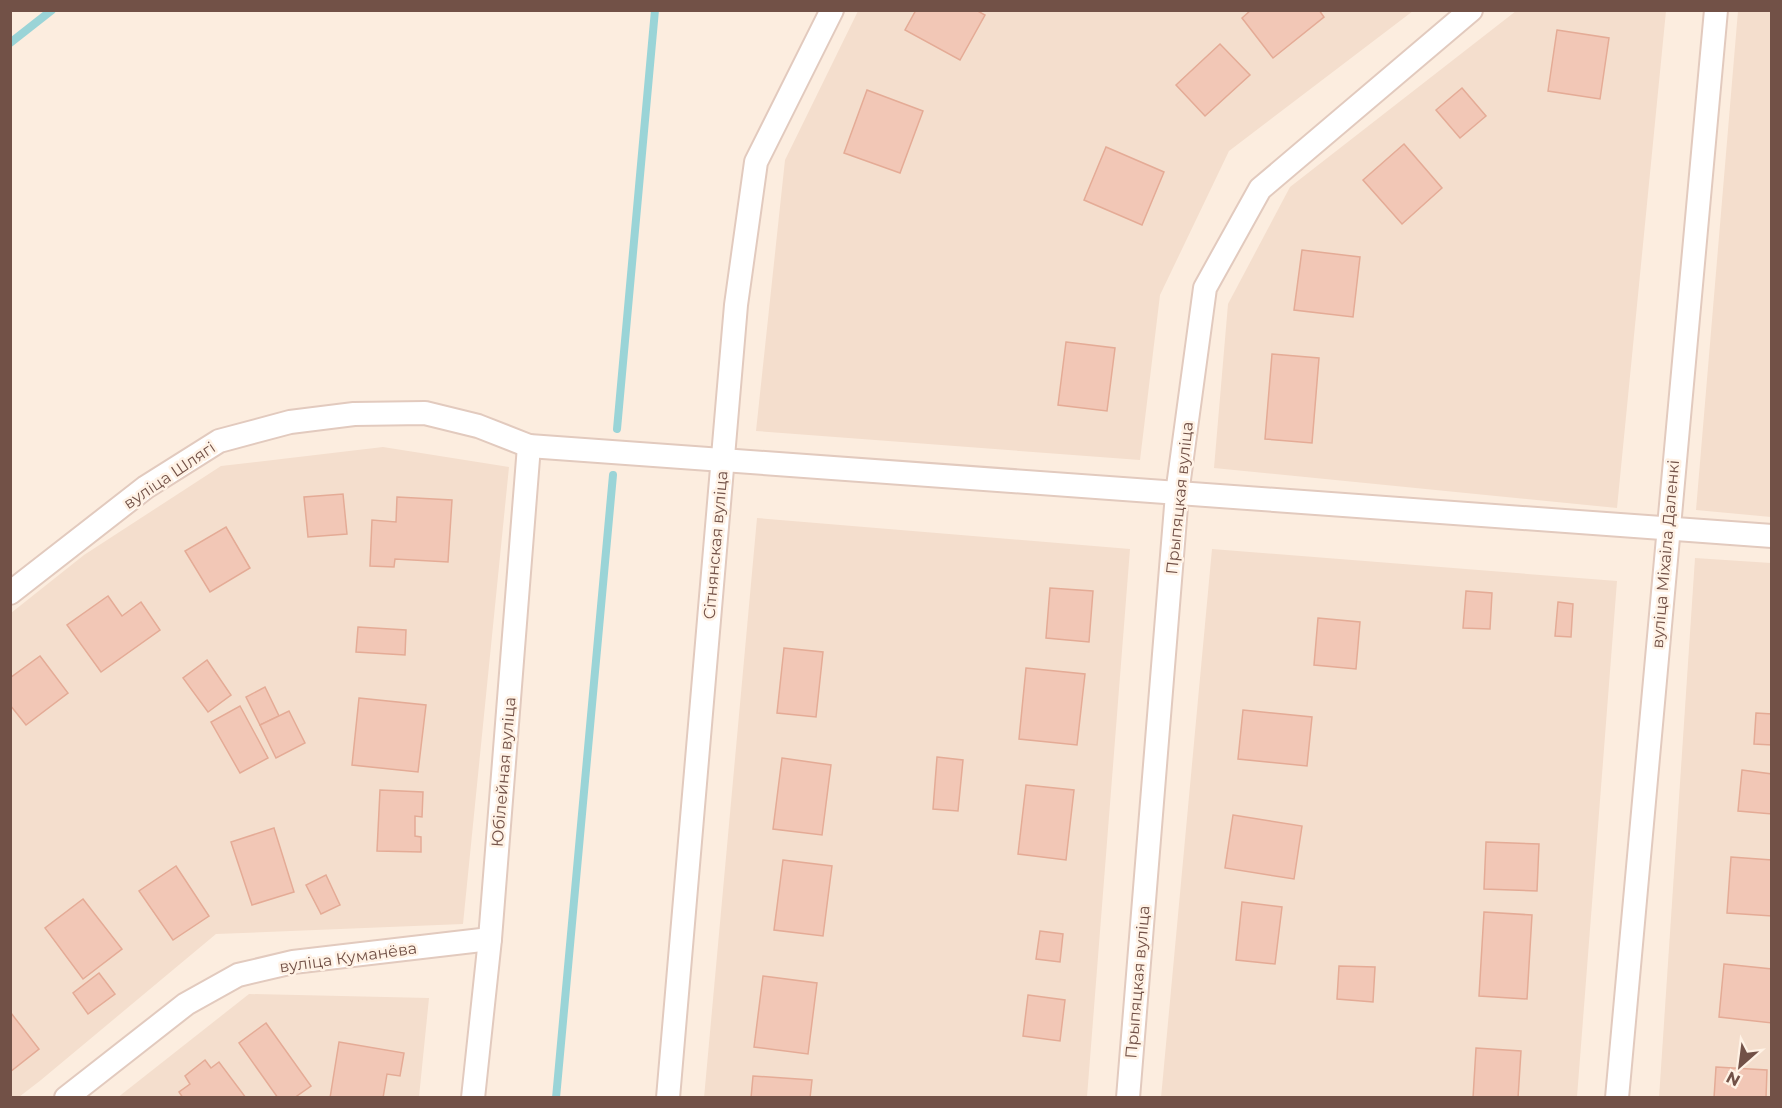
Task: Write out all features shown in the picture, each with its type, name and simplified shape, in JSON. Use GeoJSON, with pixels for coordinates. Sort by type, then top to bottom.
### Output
{"type":"FeatureCollection","features":[{"type":"Feature","properties":{"kind":"street","name":"Сітнянская вуліца"},"geometry":{"type":"LineString","coordinates":[[668,1098],[736,305],[756,162],[832,10]]}},
{"type":"Feature","properties":{"kind":"street","name":"Прыпяцкая вуліца"},"geometry":{"type":"LineString","coordinates":[[1128,1098],[1177,494],[1205,288],[1260,189],[1471,10]]}},
{"type":"Feature","properties":{"kind":"street","name":"вуліца Міхаіла Даленкі"},"geometry":{"type":"LineString","coordinates":[[1617,1098],[1666,529],[1716,10]]}},
{"type":"Feature","properties":{"kind":"street","name":"вуліца Шлягі"},"geometry":{"type":"LineString","coordinates":[[10,593],[146,487],[219,441],[301,421],[354,414],[425,413],[478,426],[529,446],[1772,536]]}},
{"type":"Feature","properties":{"kind":"street","name":"Юбілейная вуліца"},"geometry":{"type":"LineString","coordinates":[[473,1098],[490,939],[529,446]]}},
{"type":"Feature","properties":{"kind":"street","name":"вуліца Куманёва"},"geometry":{"type":"LineString","coordinates":[[66,1098],[186,1004],[238,975],[293,962],[490,939]]}},
{"type":"Feature","properties":{"kind":"shaded area"},"geometry":{"type":"Polygon","coordinates":[[[858,11],[1413,11],[1229,151],[1160,295],[1140,460],[756,431],[785,160],[858,11]]]}},
{"type":"Feature","properties":{"kind":"shaded area"},"geometry":{"type":"Polygon","coordinates":[[[1516,11],[1666,11],[1617,508],[1214,468],[1228,304],[1290,187],[1516,11]]]}},
{"type":"Feature","properties":{"kind":"shaded area"},"geometry":{"type":"Polygon","coordinates":[[[1738,11],[1771,11],[1771,517],[1696,510],[1738,11]]]}},
{"type":"Feature","properties":{"kind":"shaded area"},"geometry":{"type":"Polygon","coordinates":[[[383,447],[509,467],[463,924],[216,934],[41,1080],[19,1097],[11,1098],[11,613],[84,555],[221,466],[383,447]]]}},
{"type":"Feature","properties":{"kind":"shaded area"},"geometry":{"type":"Polygon","coordinates":[[[757,518],[1130,549],[1087,1097],[704,1098],[757,518]]]}},
{"type":"Feature","properties":{"kind":"shaded area"},"geometry":{"type":"Polygon","coordinates":[[[1212,549],[1617,581],[1577,1097],[1161,1098],[1212,549]]]}},
{"type":"Feature","properties":{"kind":"shaded area"},"geometry":{"type":"Polygon","coordinates":[[[1695,558],[1771,563],[1771,1097],[1659,1098],[1695,558]]]}},
{"type":"Feature","properties":{"kind":"shaded area"},"geometry":{"type":"Polygon","coordinates":[[[249,994],[429,998],[419,1097],[117,1098],[249,994]]]}},
{"type":"Feature","properties":{"kind":"building"},"geometry":{"type":"Polygon","coordinates":[[[916,10],[976,10],[985,15],[960,60],[905,30],[916,10]]]}},
{"type":"Feature","properties":{"kind":"building"},"geometry":{"type":"Polygon","coordinates":[[[1251,10],[1319,10],[1324,17],[1273,58],[1242,18],[1251,10]]]}},
{"type":"Feature","properties":{"kind":"building"},"geometry":{"type":"Polygon","coordinates":[[[1557,30],[1609,38],[1600,99],[1548,91],[1557,30]]]}},
{"type":"Feature","properties":{"kind":"building"},"geometry":{"type":"Polygon","coordinates":[[[1220,44],[1250,75],[1205,116],[1176,85],[1220,44]]]}},
{"type":"Feature","properties":{"kind":"building"},"geometry":{"type":"Polygon","coordinates":[[[1462,88],[1486,116],[1460,138],[1436,110],[1462,88]]]}},
{"type":"Feature","properties":{"kind":"building"},"geometry":{"type":"Polygon","coordinates":[[[867,90],[923,111],[900,173],[844,153],[867,90]]]}},
{"type":"Feature","properties":{"kind":"building"},"geometry":{"type":"Polygon","coordinates":[[[1404,144],[1442,188],[1402,224],[1363,180],[1404,144]]]}},
{"type":"Feature","properties":{"kind":"building"},"geometry":{"type":"Polygon","coordinates":[[[1106,147],[1164,172],[1142,225],[1084,200],[1106,147]]]}},
{"type":"Feature","properties":{"kind":"building"},"geometry":{"type":"Polygon","coordinates":[[[1302,250],[1360,257],[1353,317],[1294,310],[1302,250]]]}},
{"type":"Feature","properties":{"kind":"building"},"geometry":{"type":"Polygon","coordinates":[[[1066,342],[1115,348],[1107,411],[1058,405],[1066,342]]]}},
{"type":"Feature","properties":{"kind":"building"},"geometry":{"type":"Polygon","coordinates":[[[1272,354],[1319,358],[1312,443],[1265,439],[1272,354]]]}},
{"type":"Feature","properties":{"kind":"building"},"geometry":{"type":"Polygon","coordinates":[[[343,494],[347,534],[308,537],[304,497],[343,494]]]}},
{"type":"Feature","properties":{"kind":"building"},"geometry":{"type":"Polygon","coordinates":[[[397,497],[452,500],[448,562],[395,559],[394,567],[370,566],[372,520],[396,522],[397,497]]]}},
{"type":"Feature","properties":{"kind":"building"},"geometry":{"type":"Polygon","coordinates":[[[226,527],[250,568],[210,592],[185,551],[226,527]]]}},
{"type":"Feature","properties":{"kind":"building"},"geometry":{"type":"Polygon","coordinates":[[[1050,588],[1093,591],[1089,642],[1046,638],[1050,588]]]}},
{"type":"Feature","properties":{"kind":"building"},"geometry":{"type":"Polygon","coordinates":[[[1466,591],[1492,593],[1490,629],[1463,628],[1466,591]]]}},
{"type":"Feature","properties":{"kind":"building"},"geometry":{"type":"Polygon","coordinates":[[[108,596],[122,616],[141,602],[160,630],[101,672],[67,625],[108,596]]]}},
{"type":"Feature","properties":{"kind":"building"},"geometry":{"type":"Polygon","coordinates":[[[1558,602],[1573,604],[1571,637],[1555,636],[1558,602]]]}},
{"type":"Feature","properties":{"kind":"building"},"geometry":{"type":"Polygon","coordinates":[[[1318,618],[1360,622],[1356,669],[1314,665],[1318,618]]]}},
{"type":"Feature","properties":{"kind":"building"},"geometry":{"type":"Polygon","coordinates":[[[358,627],[406,630],[405,655],[356,652],[358,627]]]}},
{"type":"Feature","properties":{"kind":"building"},"geometry":{"type":"Polygon","coordinates":[[[784,648],[823,652],[816,717],[777,713],[784,648]]]}},
{"type":"Feature","properties":{"kind":"building"},"geometry":{"type":"Polygon","coordinates":[[[40,656],[68,693],[26,725],[10,705],[10,678],[40,656]]]}},
{"type":"Feature","properties":{"kind":"building"},"geometry":{"type":"Polygon","coordinates":[[[207,660],[231,695],[208,712],[183,678],[207,660]]]}},
{"type":"Feature","properties":{"kind":"building"},"geometry":{"type":"Polygon","coordinates":[[[1026,668],[1085,674],[1077,745],[1019,739],[1026,668]]]}},
{"type":"Feature","properties":{"kind":"building"},"geometry":{"type":"Polygon","coordinates":[[[265,687],[279,716],[260,725],[246,697],[265,687]]]}},
{"type":"Feature","properties":{"kind":"building"},"geometry":{"type":"Polygon","coordinates":[[[359,698],[426,705],[418,772],[352,765],[359,698]]]}},
{"type":"Feature","properties":{"kind":"building"},"geometry":{"type":"Polygon","coordinates":[[[240,706],[268,758],[240,773],[211,722],[240,706]]]}},
{"type":"Feature","properties":{"kind":"building"},"geometry":{"type":"Polygon","coordinates":[[[1243,710],[1312,717],[1307,766],[1238,759],[1243,710]]]}},
{"type":"Feature","properties":{"kind":"building"},"geometry":{"type":"Polygon","coordinates":[[[289,711],[305,743],[276,758],[260,725],[289,711]]]}},
{"type":"Feature","properties":{"kind":"building"},"geometry":{"type":"Polygon","coordinates":[[[1756,713],[1772,714],[1772,745],[1754,744],[1756,713]]]}},
{"type":"Feature","properties":{"kind":"building"},"geometry":{"type":"Polygon","coordinates":[[[937,757],[963,760],[958,811],[933,809],[937,757]]]}},
{"type":"Feature","properties":{"kind":"building"},"geometry":{"type":"Polygon","coordinates":[[[782,758],[831,765],[822,835],[773,829],[782,758]]]}},
{"type":"Feature","properties":{"kind":"building"},"geometry":{"type":"Polygon","coordinates":[[[1742,770],[1772,774],[1772,814],[1738,811],[1742,770]]]}},
{"type":"Feature","properties":{"kind":"building"},"geometry":{"type":"Polygon","coordinates":[[[1026,785],[1074,790],[1066,860],[1018,854],[1026,785]]]}},
{"type":"Feature","properties":{"kind":"building"},"geometry":{"type":"Polygon","coordinates":[[[380,790],[423,792],[422,817],[415,816],[415,836],[421,837],[421,852],[377,851],[380,790]]]}},
{"type":"Feature","properties":{"kind":"building"},"geometry":{"type":"Polygon","coordinates":[[[1233,815],[1302,826],[1294,879],[1225,868],[1233,815]]]}},
{"type":"Feature","properties":{"kind":"building"},"geometry":{"type":"Polygon","coordinates":[[[274,828],[294,892],[252,905],[231,842],[274,828]]]}},
{"type":"Feature","properties":{"kind":"building"},"geometry":{"type":"Polygon","coordinates":[[[1486,842],[1539,844],[1537,891],[1484,889],[1486,842]]]}},
{"type":"Feature","properties":{"kind":"building"},"geometry":{"type":"Polygon","coordinates":[[[1731,857],[1772,860],[1772,916],[1727,913],[1731,857]]]}},
{"type":"Feature","properties":{"kind":"building"},"geometry":{"type":"Polygon","coordinates":[[[783,860],[832,866],[823,936],[774,930],[783,860]]]}},
{"type":"Feature","properties":{"kind":"building"},"geometry":{"type":"Polygon","coordinates":[[[176,866],[209,916],[173,940],[139,891],[176,866]]]}},
{"type":"Feature","properties":{"kind":"building"},"geometry":{"type":"Polygon","coordinates":[[[326,875],[340,905],[321,914],[306,885],[326,875]]]}},
{"type":"Feature","properties":{"kind":"building"},"geometry":{"type":"Polygon","coordinates":[[[83,899],[122,949],[83,979],[45,928],[83,899]]]}},
{"type":"Feature","properties":{"kind":"building"},"geometry":{"type":"Polygon","coordinates":[[[1242,902],[1282,907],[1275,964],[1236,960],[1242,902]]]}},
{"type":"Feature","properties":{"kind":"building"},"geometry":{"type":"Polygon","coordinates":[[[1484,912],[1532,915],[1527,999],[1479,996],[1484,912]]]}},
{"type":"Feature","properties":{"kind":"building"},"geometry":{"type":"Polygon","coordinates":[[[1040,931],[1063,934],[1060,962],[1036,959],[1040,931]]]}},
{"type":"Feature","properties":{"kind":"building"},"geometry":{"type":"Polygon","coordinates":[[[1724,964],[1772,969],[1772,1023],[1719,1017],[1724,964]]]}},
{"type":"Feature","properties":{"kind":"building"},"geometry":{"type":"Polygon","coordinates":[[[1339,966],[1375,967],[1373,1002],[1337,999],[1339,966]]]}},
{"type":"Feature","properties":{"kind":"building"},"geometry":{"type":"Polygon","coordinates":[[[99,973],[115,994],[88,1014],[73,993],[99,973]]]}},
{"type":"Feature","properties":{"kind":"building"},"geometry":{"type":"Polygon","coordinates":[[[763,976],[817,983],[808,1054],[754,1047],[763,976]]]}},
{"type":"Feature","properties":{"kind":"building"},"geometry":{"type":"Polygon","coordinates":[[[1028,995],[1065,1000],[1060,1041],[1023,1036],[1028,995]]]}},
{"type":"Feature","properties":{"kind":"building"},"geometry":{"type":"Polygon","coordinates":[[[10,1014],[39,1049],[10,1072],[10,1014]]]}},
{"type":"Feature","properties":{"kind":"building"},"geometry":{"type":"Polygon","coordinates":[[[266,1023],[311,1086],[294,1098],[278,1098],[239,1043],[266,1023]]]}},
{"type":"Feature","properties":{"kind":"building"},"geometry":{"type":"Polygon","coordinates":[[[339,1042],[404,1053],[400,1076],[387,1074],[383,1098],[330,1098],[339,1042]]]}},
{"type":"Feature","properties":{"kind":"building"},"geometry":{"type":"Polygon","coordinates":[[[1476,1048],[1521,1051],[1518,1098],[1473,1098],[1476,1048]]]}},
{"type":"Feature","properties":{"kind":"building"},"geometry":{"type":"Polygon","coordinates":[[[205,1060],[211,1068],[219,1062],[246,1098],[183,1098],[179,1092],[190,1084],[185,1076],[205,1060]]]}},
{"type":"Feature","properties":{"kind":"building"},"geometry":{"type":"Polygon","coordinates":[[[1716,1067],[1767,1070],[1766,1098],[1714,1098],[1716,1067]]]}},
{"type":"Feature","properties":{"kind":"building"},"geometry":{"type":"Polygon","coordinates":[[[753,1076],[812,1080],[810,1098],[751,1098],[753,1076]]]}},
{"type":"Feature","properties":{"kind":"waterway"},"geometry":{"type":"LineString","coordinates":[[10,43],[52,10]]}},
{"type":"Feature","properties":{"kind":"waterway"},"geometry":{"type":"LineString","coordinates":[[617,429],[655,10]]}},
{"type":"Feature","properties":{"kind":"waterway"},"geometry":{"type":"LineString","coordinates":[[556,1098],[613,475]]}}]}
